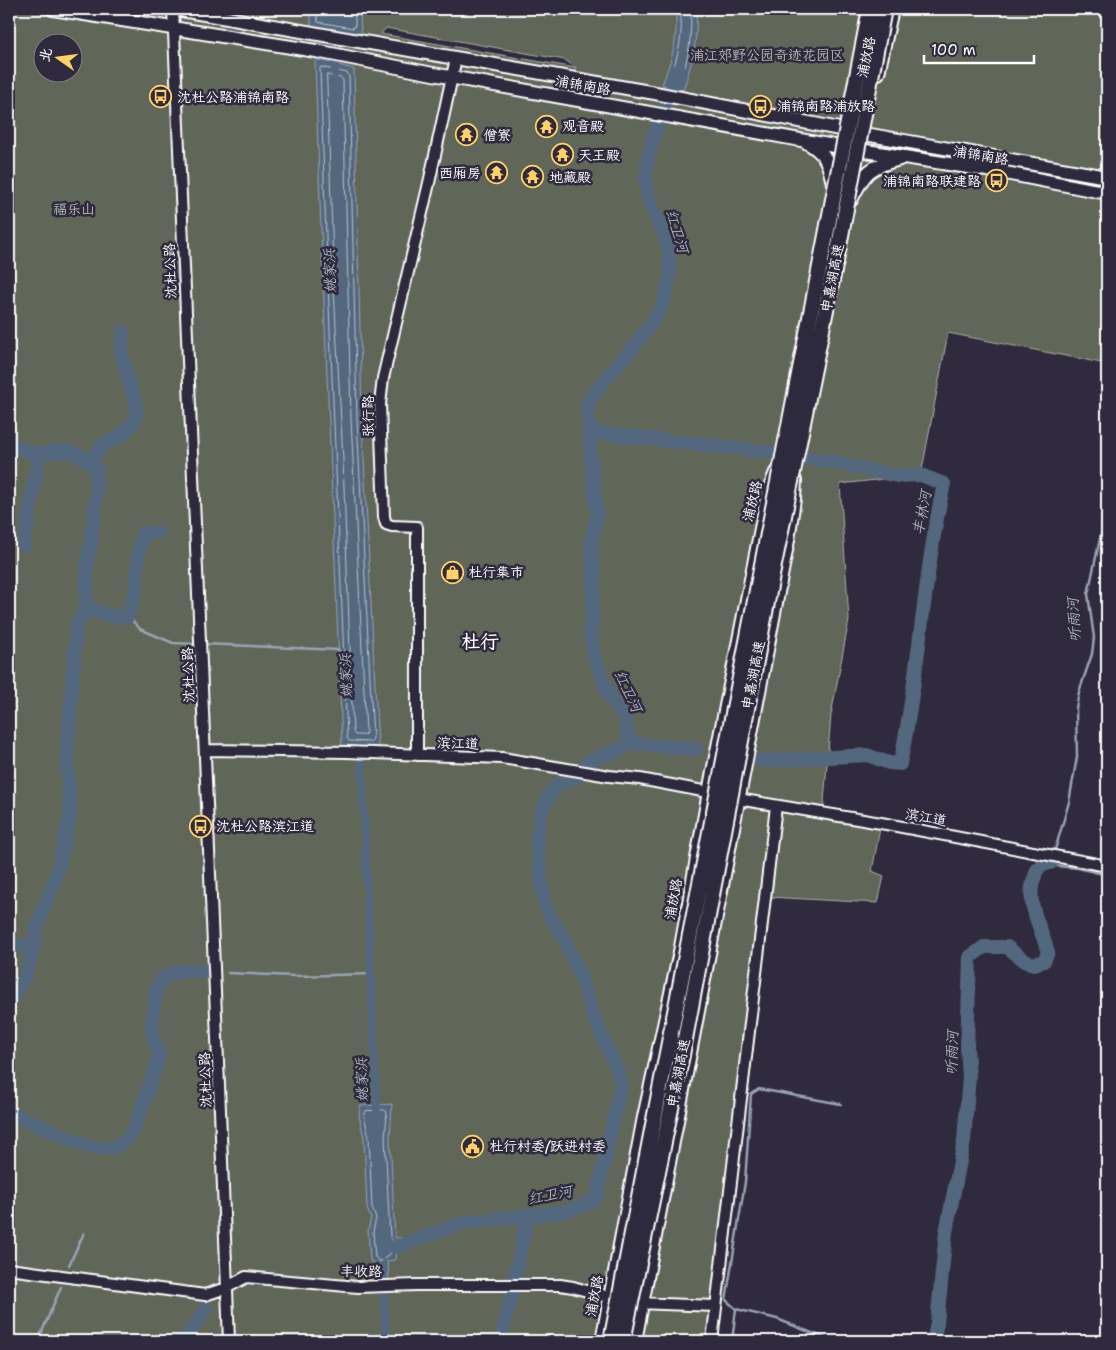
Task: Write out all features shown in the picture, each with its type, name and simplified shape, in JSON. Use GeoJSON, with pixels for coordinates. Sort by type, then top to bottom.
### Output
{"type":"FeatureCollection","features":[{"type":"Feature","properties":{"kind":"highway","name":"申嘉湖高速"},"geometry":{"type":"LineString","coordinates":[[610,1341],[870,9]]}},
{"type":"Feature","properties":{"kind":"highway","name":"申嘉湖高速"},"geometry":{"type":"LineString","coordinates":[[624,1341],[682,1055],[774,565],[839,246],[884,9]]}},
{"type":"Feature","properties":{"kind":"main road","name":"浦锦南路"},"geometry":{"type":"LineString","coordinates":[[53,9],[316,51],[862,151],[1000,172],[1107,194]]}},
{"type":"Feature","properties":{"kind":"main road","name":"浦锦南路"},"geometry":{"type":"LineString","coordinates":[[174,9],[678,97],[865,134],[1107,177]]}},
{"type":"Feature","properties":{"kind":"main road","name":"浦放路"},"geometry":{"type":"LineString","coordinates":[[613,1294],[779,461],[865,9]]}},
{"type":"Feature","properties":{"kind":"main road","name":"浦放路"},"geometry":{"type":"LineString","coordinates":[[639,1298],[680,1072],[800,445],[892,9]]}},
{"type":"Feature","properties":{"kind":"main road"},"geometry":{"type":"LineString","coordinates":[[802,140],[815,147],[825,158],[833,184]]}},
{"type":"Feature","properties":{"kind":"main road"},"geometry":{"type":"LineString","coordinates":[[851,200],[860,182],[871,168],[883,163],[907,158]]}},
{"type":"Feature","properties":{"kind":"main road","name":"浦放路"},"geometry":{"type":"LineString","coordinates":[[610,1341],[614,1312]]}},
{"type":"Feature","properties":{"kind":"main road"},"geometry":{"type":"LineString","coordinates":[[624,1341],[631,1314]]}},
{"type":"Feature","properties":{"kind":"street","name":"沈杜公路"},"geometry":{"type":"LineString","coordinates":[[174,9],[229,1341]]}},
{"type":"Feature","properties":{"kind":"street","name":"张行路"},"geometry":{"type":"LineString","coordinates":[[417,755],[417,527],[386,524],[384,517],[380,404],[383,378],[456,58]]}},
{"type":"Feature","properties":{"kind":"street","name":"浦放路"},"geometry":{"type":"LineString","coordinates":[[601,1341],[613,1294],[643,1117],[680,947],[708,792],[767,493],[779,461]]}},
{"type":"Feature","properties":{"kind":"street","name":"浦放路"},"geometry":{"type":"LineString","coordinates":[[636,1341],[639,1298],[789,540],[795,498],[797,463]]}},
{"type":"Feature","properties":{"kind":"street","name":"滨江道"},"geometry":{"type":"LineString","coordinates":[[205,750],[347,752],[502,758],[655,781],[708,792]]}},
{"type":"Feature","properties":{"kind":"street","name":"滨江道"},"geometry":{"type":"LineString","coordinates":[[738,799],[909,828],[1107,866]]}},
{"type":"Feature","properties":{"kind":"street"},"geometry":{"type":"LineString","coordinates":[[712,1341],[776,806]]}},
{"type":"Feature","properties":{"kind":"street","name":"丰收路"},"geometry":{"type":"LineString","coordinates":[[9,1268],[205,1296],[226,1288],[246,1277],[358,1287],[522,1285],[573,1287],[639,1298],[716,1306]]}},
{"type":"Feature","properties":{"kind":"green space"},"geometry":{"type":"Polygon","coordinates":[[[9,9],[1107,9],[1107,364],[948,333],[921,475],[840,484],[849,620],[831,715],[823,814],[881,823],[872,871],[884,876],[878,903],[768,897],[710,1341],[9,1341],[9,9]],[[386,28],[381,34],[576,68],[565,60],[386,28]]]}},
{"type":"Feature","properties":{"kind":"water"},"geometry":{"type":"Polygon","coordinates":[[[311,9],[360,9],[361,35],[311,26],[311,9]]]}},
{"type":"Feature","properties":{"kind":"water"},"geometry":{"type":"Polygon","coordinates":[[[675,9],[696,9],[694,50],[683,90],[662,85],[674,48],[676,29],[675,9]]]}},
{"type":"Feature","properties":{"kind":"water"},"geometry":{"type":"Polygon","coordinates":[[[315,59],[354,69],[362,419],[378,747],[342,746],[315,59]]]}},
{"type":"Feature","properties":{"kind":"water"},"geometry":{"type":"Polygon","coordinates":[[[392,1104],[390,1138],[395,1237],[410,1237],[412,1247],[396,1252],[395,1260],[387,1261],[388,1282],[380,1283],[374,1263],[370,1261],[368,1230],[371,1218],[367,1209],[364,1138],[359,1116],[360,1106],[392,1104]]]}},
{"type":"Feature","properties":{"kind":"waterway","name":"姚家浜"},"geometry":{"type":"LineString","coordinates":[[334,33],[335,74]]}},
{"type":"Feature","properties":{"kind":"waterway","name":"红卫河"},"geometry":{"type":"LineString","coordinates":[[395,1247],[462,1223],[567,1211],[589,1203],[596,1197],[598,1190],[621,1085],[619,1074],[595,1020],[581,977],[563,936],[549,914],[544,901],[537,842],[540,817],[553,789],[564,780],[576,778],[583,767],[589,762],[625,747],[629,743],[625,717],[613,702],[593,653],[591,635],[594,571],[591,545],[597,514],[587,410],[589,401],[597,389],[649,328],[660,310],[669,282],[669,253],[647,193],[646,175],[654,135],[679,70]]}},
{"type":"Feature","properties":{"kind":"waterway"},"geometry":{"type":"LineString","coordinates":[[90,462],[102,445],[121,436],[134,422],[137,408],[121,350],[123,332]]}},
{"type":"Feature","properties":{"kind":"waterway","name":"丰林河"},"geometry":{"type":"LineString","coordinates":[[589,432],[752,450],[837,463],[897,476],[921,475],[944,484],[931,553],[907,729],[900,764],[889,763],[867,755],[760,761]]}},
{"type":"Feature","properties":{"kind":"waterway"},"geometry":{"type":"LineString","coordinates":[[9,443],[34,453],[72,452],[96,468],[96,494],[91,544],[87,562],[86,603],[84,613],[78,620],[76,632],[67,754],[70,816],[57,873],[36,929],[25,977],[9,1002]]}},
{"type":"Feature","properties":{"kind":"waterway"},"geometry":{"type":"LineString","coordinates":[[24,545],[39,454]]}},
{"type":"Feature","properties":{"kind":"waterway","name":"听雨河"},"geometry":{"type":"LineString","coordinates":[[1055,850],[1069,802],[1077,757],[1076,708],[1079,692],[1092,654],[1094,638],[1088,594],[1101,534],[1103,498],[1107,475]]}},
{"type":"Feature","properties":{"kind":"waterway"},"geometry":{"type":"LineString","coordinates":[[85,608],[113,617],[128,616],[135,594],[139,550],[143,533],[158,533]]}},
{"type":"Feature","properties":{"kind":"waterway"},"geometry":{"type":"LineString","coordinates":[[128,616],[140,629],[173,643],[198,644]]}},
{"type":"Feature","properties":{"kind":"waterway"},"geometry":{"type":"LineString","coordinates":[[204,644],[339,650]]}},
{"type":"Feature","properties":{"kind":"waterway","name":"丰林河"},"geometry":{"type":"LineString","coordinates":[[629,743],[696,749]]}},
{"type":"Feature","properties":{"kind":"waterway","name":"姚家浜"},"geometry":{"type":"LineString","coordinates":[[361,748],[377,1113]]}},
{"type":"Feature","properties":{"kind":"waterway","name":"听雨河"},"geometry":{"type":"LineString","coordinates":[[933,1341],[937,1323],[946,1232],[964,1141],[969,1076],[967,1048],[970,957],[984,947],[1007,947],[1025,961],[1034,964],[1044,961],[1048,952],[1032,904],[1031,895],[1037,869],[1052,862]]}},
{"type":"Feature","properties":{"kind":"waterway"},"geometry":{"type":"LineString","coordinates":[[1046,865],[1078,868],[1107,875]]}},
{"type":"Feature","properties":{"kind":"waterway"},"geometry":{"type":"LineString","coordinates":[[9,944],[33,948]]}},
{"type":"Feature","properties":{"kind":"waterway"},"geometry":{"type":"LineString","coordinates":[[9,1112],[84,1145],[103,1149],[117,1146],[128,1138],[135,1128],[156,1067],[159,1053],[151,1029],[157,987],[164,977],[180,971],[209,972]]}},
{"type":"Feature","properties":{"kind":"waterway"},"geometry":{"type":"LineString","coordinates":[[228,973],[295,976],[371,974]]}},
{"type":"Feature","properties":{"kind":"waterway"},"geometry":{"type":"LineString","coordinates":[[736,1309],[726,1300],[745,1182],[751,1094],[759,1089],[841,1104]]}},
{"type":"Feature","properties":{"kind":"waterway"},"geometry":{"type":"LineString","coordinates":[[501,1341],[528,1215]]}},
{"type":"Feature","properties":{"kind":"waterway"},"geometry":{"type":"LineString","coordinates":[[69,1265],[84,1233]]}},
{"type":"Feature","properties":{"kind":"waterway","name":"姚家浜"},"geometry":{"type":"LineString","coordinates":[[384,1282],[386,1341]]}},
{"type":"Feature","properties":{"kind":"waterway"},"geometry":{"type":"LineString","coordinates":[[38,1341],[61,1287]]}},
{"type":"Feature","properties":{"kind":"waterway"},"geometry":{"type":"LineString","coordinates":[[180,1341],[189,1334],[206,1309]]}},
{"type":"Feature","properties":{"kind":"waterway"},"geometry":{"type":"LineString","coordinates":[[732,1341],[736,1309],[777,1319],[832,1341]]}},
{"type":"Feature","properties":{"kind":"place","name":"沈杜公路浦锦南路"},"geometry":{"type":"Point","coordinates":[161,97]}},
{"type":"Feature","properties":{"kind":"place","name":"浦锦南路浦放路"},"geometry":{"type":"Point","coordinates":[761,106]}},
{"type":"Feature","properties":{"kind":"place","name":"观音殿"},"geometry":{"type":"Point","coordinates":[546,126]}},
{"type":"Feature","properties":{"kind":"place","name":"僧寮"},"geometry":{"type":"Point","coordinates":[467,135]}},
{"type":"Feature","properties":{"kind":"place","name":"天王殿"},"geometry":{"type":"Point","coordinates":[562,155]}},
{"type":"Feature","properties":{"kind":"place","name":"西厢房"},"geometry":{"type":"Point","coordinates":[497,173]}},
{"type":"Feature","properties":{"kind":"place","name":"地藏殿"},"geometry":{"type":"Point","coordinates":[533,177]}},
{"type":"Feature","properties":{"kind":"place","name":"浦锦南路联建路"},"geometry":{"type":"Point","coordinates":[997,181]}},
{"type":"Feature","properties":{"kind":"place","name":"杜行集市"},"geometry":{"type":"Point","coordinates":[452,572]}},
{"type":"Feature","properties":{"kind":"place","name":"沈杜公路滨江道"},"geometry":{"type":"Point","coordinates":[200,826]}},
{"type":"Feature","properties":{"kind":"place","name":"杜行村委/跃进村委"},"geometry":{"type":"Point","coordinates":[473,1146]}},
{"type":"Feature","properties":{"kind":"district","name":"杜行"},"geometry":{"type":"Point","coordinates":[480,641]}},
{"type":"Feature","properties":{"kind":"park label","name":"浦江郊野公园奇迹花园区"},"geometry":{"type":"Point","coordinates":[767,55]}},
{"type":"Feature","properties":{"kind":"park label","name":"福乐山"},"geometry":{"type":"Point","coordinates":[74,209]}}]}
